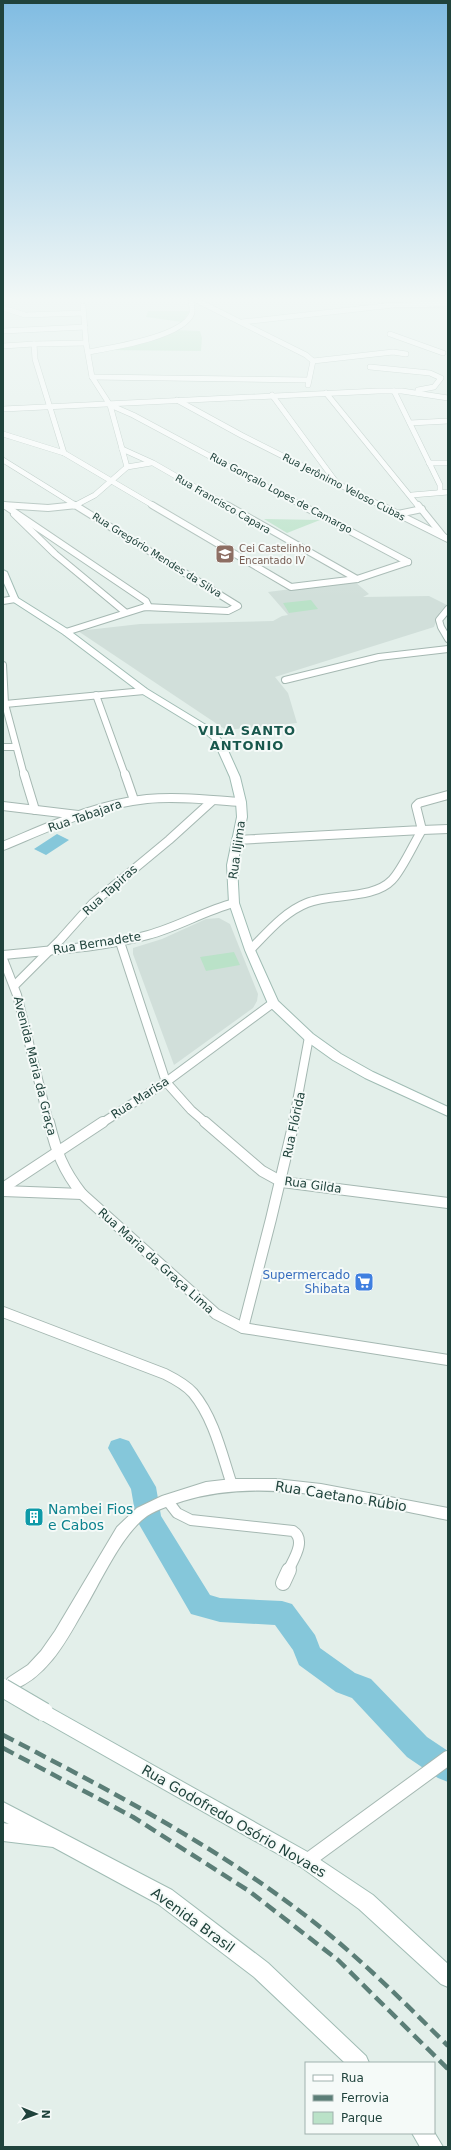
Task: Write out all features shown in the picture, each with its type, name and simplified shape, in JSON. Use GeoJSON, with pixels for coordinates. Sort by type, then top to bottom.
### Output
{"type":"FeatureCollection","features":[{"type":"Feature","properties":{"kind":"main road"},"geometry":{"type":"LineString","coordinates":[[4,575],[15,599]]}},
{"type":"Feature","properties":{"kind":"main road","name":"Rua Iljima"},"geometry":{"type":"LineString","coordinates":[[15,599],[66,632],[144,690],[203,727],[215,737],[221,746],[235,777],[241,802],[242,817],[232,865],[234,904],[250,950],[273,1003],[309,1037],[337,1057],[369,1075],[448,1112]]}},
{"type":"Feature","properties":{"kind":"main road","name":"Rua Godofredo Osório Novaes"},"geometry":{"type":"LineString","coordinates":[[8,1686],[44,1712],[307,1861],[366,1902],[448,1977]]}},
{"type":"Feature","properties":{"kind":"main road","name":"Avenida Brasil"},"geometry":{"type":"LineString","coordinates":[[3,1811],[63,1841],[165,1897],[261,1970],[358,2062]]}},
{"type":"Feature","properties":{"kind":"main road"},"geometry":{"type":"LineString","coordinates":[[3,1832],[63,1841]]}},
{"type":"Feature","properties":{"kind":"main road"},"geometry":{"type":"LineString","coordinates":[[423,2134],[433,2147]]}},
{"type":"Feature","properties":{"kind":"street"},"geometry":{"type":"LineString","coordinates":[[47,397],[64,453]]}},
{"type":"Feature","properties":{"kind":"street"},"geometry":{"type":"LineString","coordinates":[[105,397],[110,404],[128,466]]}},
{"type":"Feature","properties":{"kind":"street"},"geometry":{"type":"LineString","coordinates":[[3,409],[240,397]]}},
{"type":"Feature","properties":{"kind":"street"},"geometry":{"type":"LineString","coordinates":[[273,397],[337,483]]}},
{"type":"Feature","properties":{"kind":"street"},"geometry":{"type":"LineString","coordinates":[[330,397],[412,495],[446,538]]}},
{"type":"Feature","properties":{"kind":"street"},"geometry":{"type":"LineString","coordinates":[[397,397],[441,488],[440,492]]}},
{"type":"Feature","properties":{"kind":"street","name":"Rua Jerônimo Veloso Cubas"},"geometry":{"type":"LineString","coordinates":[[177,400],[446,538]]}},
{"type":"Feature","properties":{"kind":"street","name":"Rua Gonçalo Lopes de Camargo"},"geometry":{"type":"LineString","coordinates":[[110,404],[408,562],[357,579]]}},
{"type":"Feature","properties":{"kind":"street"},"geometry":{"type":"LineString","coordinates":[[113,417],[133,415]]}},
{"type":"Feature","properties":{"kind":"street"},"geometry":{"type":"LineString","coordinates":[[410,423],[448,421]]}},
{"type":"Feature","properties":{"kind":"street"},"geometry":{"type":"LineString","coordinates":[[3,434],[64,453],[291,587],[357,579]]}},
{"type":"Feature","properties":{"kind":"street","name":"Rua Francisco Capara"},"geometry":{"type":"LineString","coordinates":[[122,449],[153,463],[357,579]]}},
{"type":"Feature","properties":{"kind":"street","name":"Rua Gregório Mendes da Silva"},"geometry":{"type":"LineString","coordinates":[[3,460],[238,606],[233,610],[228,611],[145,607]]}},
{"type":"Feature","properties":{"kind":"street"},"geometry":{"type":"LineString","coordinates":[[3,505],[52,507],[76,505],[91,498],[128,466],[153,463]]}},
{"type":"Feature","properties":{"kind":"street"},"geometry":{"type":"LineString","coordinates":[[429,464],[448,463]]}},
{"type":"Feature","properties":{"kind":"street"},"geometry":{"type":"LineString","coordinates":[[412,495],[448,492]]}},
{"type":"Feature","properties":{"kind":"street"},"geometry":{"type":"LineString","coordinates":[[3,505],[22,516],[146,601],[148,605],[66,632]]}},
{"type":"Feature","properties":{"kind":"street"},"geometry":{"type":"LineString","coordinates":[[398,514],[422,509]]}},
{"type":"Feature","properties":{"kind":"street"},"geometry":{"type":"LineString","coordinates":[[11,510],[18,520],[55,554],[125,612]]}},
{"type":"Feature","properties":{"kind":"street"},"geometry":{"type":"LineString","coordinates":[[3,601],[15,599]]}},
{"type":"Feature","properties":{"kind":"street"},"geometry":{"type":"LineString","coordinates":[[448,609],[440,615],[439,627],[448,639]]}},
{"type":"Feature","properties":{"kind":"street"},"geometry":{"type":"LineString","coordinates":[[285,680],[379,658],[448,649]]}},
{"type":"Feature","properties":{"kind":"street"},"geometry":{"type":"LineString","coordinates":[[3,665],[5,704],[15,747],[35,810]]}},
{"type":"Feature","properties":{"kind":"street"},"geometry":{"type":"LineString","coordinates":[[5,704],[144,690]]}},
{"type":"Feature","properties":{"kind":"street"},"geometry":{"type":"LineString","coordinates":[[96,695],[134,800]]}},
{"type":"Feature","properties":{"kind":"street"},"geometry":{"type":"LineString","coordinates":[[3,747],[15,747]]}},
{"type":"Feature","properties":{"kind":"street"},"geometry":{"type":"LineString","coordinates":[[250,950],[289,914],[304,904],[362,892],[387,885],[392,880],[422,830],[416,806],[419,803],[448,795]]}},
{"type":"Feature","properties":{"kind":"street","name":"Rua Tabajara"},"geometry":{"type":"LineString","coordinates":[[3,846],[79,816],[134,800],[157,799],[241,802]]}},
{"type":"Feature","properties":{"kind":"street","name":"Rua Tapiras"},"geometry":{"type":"LineString","coordinates":[[14,985],[51,950],[93,903],[169,840],[212,801]]}},
{"type":"Feature","properties":{"kind":"street"},"geometry":{"type":"LineString","coordinates":[[3,806],[79,816]]}},
{"type":"Feature","properties":{"kind":"street"},"geometry":{"type":"LineString","coordinates":[[236,840],[448,829]]}},
{"type":"Feature","properties":{"kind":"street","name":"Rua Bernadete"},"geometry":{"type":"LineString","coordinates":[[3,955],[120,942],[173,927],[210,910],[234,904]]}},
{"type":"Feature","properties":{"kind":"street"},"geometry":{"type":"LineString","coordinates":[[120,942],[166,1082]]}},
{"type":"Feature","properties":{"kind":"street","name":"Avenida Maria da Graça"},"geometry":{"type":"LineString","coordinates":[[3,959],[14,985],[56,1152]]}},
{"type":"Feature","properties":{"kind":"street","name":"Rua Marisa"},"geometry":{"type":"LineString","coordinates":[[3,1190],[56,1152],[166,1082],[273,1003]]}},
{"type":"Feature","properties":{"kind":"street","name":"Rua Flórida"},"geometry":{"type":"LineString","coordinates":[[243,1328],[282,1182],[299,1104],[309,1037]]}},
{"type":"Feature","properties":{"kind":"street","name":"Rua Gilda"},"geometry":{"type":"LineString","coordinates":[[166,1082],[192,1110],[244,1156],[262,1171],[282,1182],[448,1203]]}},
{"type":"Feature","properties":{"kind":"street","name":"Rua Maria da Graça Lima"},"geometry":{"type":"LineString","coordinates":[[56,1152],[70,1179],[82,1194],[216,1314],[243,1328],[448,1360]]}},
{"type":"Feature","properties":{"kind":"street"},"geometry":{"type":"LineString","coordinates":[[3,1190],[82,1194]]}},
{"type":"Feature","properties":{"kind":"street"},"geometry":{"type":"LineString","coordinates":[[3,1312],[165,1374],[182,1383],[194,1395],[205,1413],[232,1485]]}},
{"type":"Feature","properties":{"kind":"street","name":"Rua Caetano Rúbio"},"geometry":{"type":"LineString","coordinates":[[8,1686],[33,1670],[46,1656],[60,1636],[122,1532],[142,1512],[164,1502],[206,1488],[232,1485],[294,1487],[448,1514]]}},
{"type":"Feature","properties":{"kind":"street"},"geometry":{"type":"LineString","coordinates":[[164,1502],[180,1517],[191,1520],[290,1529],[296,1533],[299,1538],[298,1548],[283,1583]]}},
{"type":"Feature","properties":{"kind":"street"},"geometry":{"type":"LineString","coordinates":[[307,1861],[448,1758]]}},
{"type":"Feature","properties":{"kind":"shaded area"},"geometry":{"type":"Polygon","coordinates":[[[354,581],[369,594],[363,597],[429,596],[447,605],[440,612],[434,627],[275,677],[288,693],[297,723],[226,730],[78,631],[140,624],[273,621],[282,616],[288,615],[268,592],[354,581]]]}},
{"type":"Feature","properties":{"kind":"shaded area"},"geometry":{"type":"Polygon","coordinates":[[[219,918],[230,924],[258,994],[257,1001],[253,1008],[174,1065],[133,954],[133,948],[162,939],[206,919],[219,918]]]}},
{"type":"Feature","properties":{"kind":"green space"},"geometry":{"type":"Polygon","coordinates":[[[264,519],[320,520],[287,533],[264,519]]]}},
{"type":"Feature","properties":{"kind":"green space"},"geometry":{"type":"Polygon","coordinates":[[[311,600],[318,609],[289,613],[283,603],[311,600]]]}},
{"type":"Feature","properties":{"kind":"green space"},"geometry":{"type":"Polygon","coordinates":[[[234,952],[240,965],[206,971],[200,957],[234,952]]]}},
{"type":"Feature","properties":{"kind":"water"},"geometry":{"type":"Polygon","coordinates":[[[57,834],[69,840],[46,855],[34,849],[57,834]]]}},
{"type":"Feature","properties":{"kind":"waterway"},"geometry":{"type":"LineString","coordinates":[[120,1448],[143,1487],[149,1518],[201,1605],[220,1610],[282,1613],[305,1644],[309,1656],[346,1683],[361,1688],[417,1747],[448,1768]]}},
{"type":"Feature","properties":{"kind":"railway"},"geometry":{"type":"LineString","coordinates":[[3,1735],[161,1820],[200,1843],[274,1892],[346,1949],[448,2046]]}},
{"type":"Feature","properties":{"kind":"railway"},"geometry":{"type":"LineString","coordinates":[[3,1748],[133,1817],[249,1891],[338,1960],[448,2069]]}},
{"type":"Feature","properties":{"kind":"place","name":"Cei Castelinho Encantado IV"},"geometry":{"type":"Point","coordinates":[225,554]}},
{"type":"Feature","properties":{"kind":"place","name":"Supermercado Shibata"},"geometry":{"type":"Point","coordinates":[364,1282]}},
{"type":"Feature","properties":{"kind":"place","name":"Nambei Fios e Cabos"},"geometry":{"type":"Point","coordinates":[34,1517]}},
{"type":"Feature","properties":{"kind":"district","name":"VILA SANTO ANTONIO"},"geometry":{"type":"Point","coordinates":[247,738]}}]}
